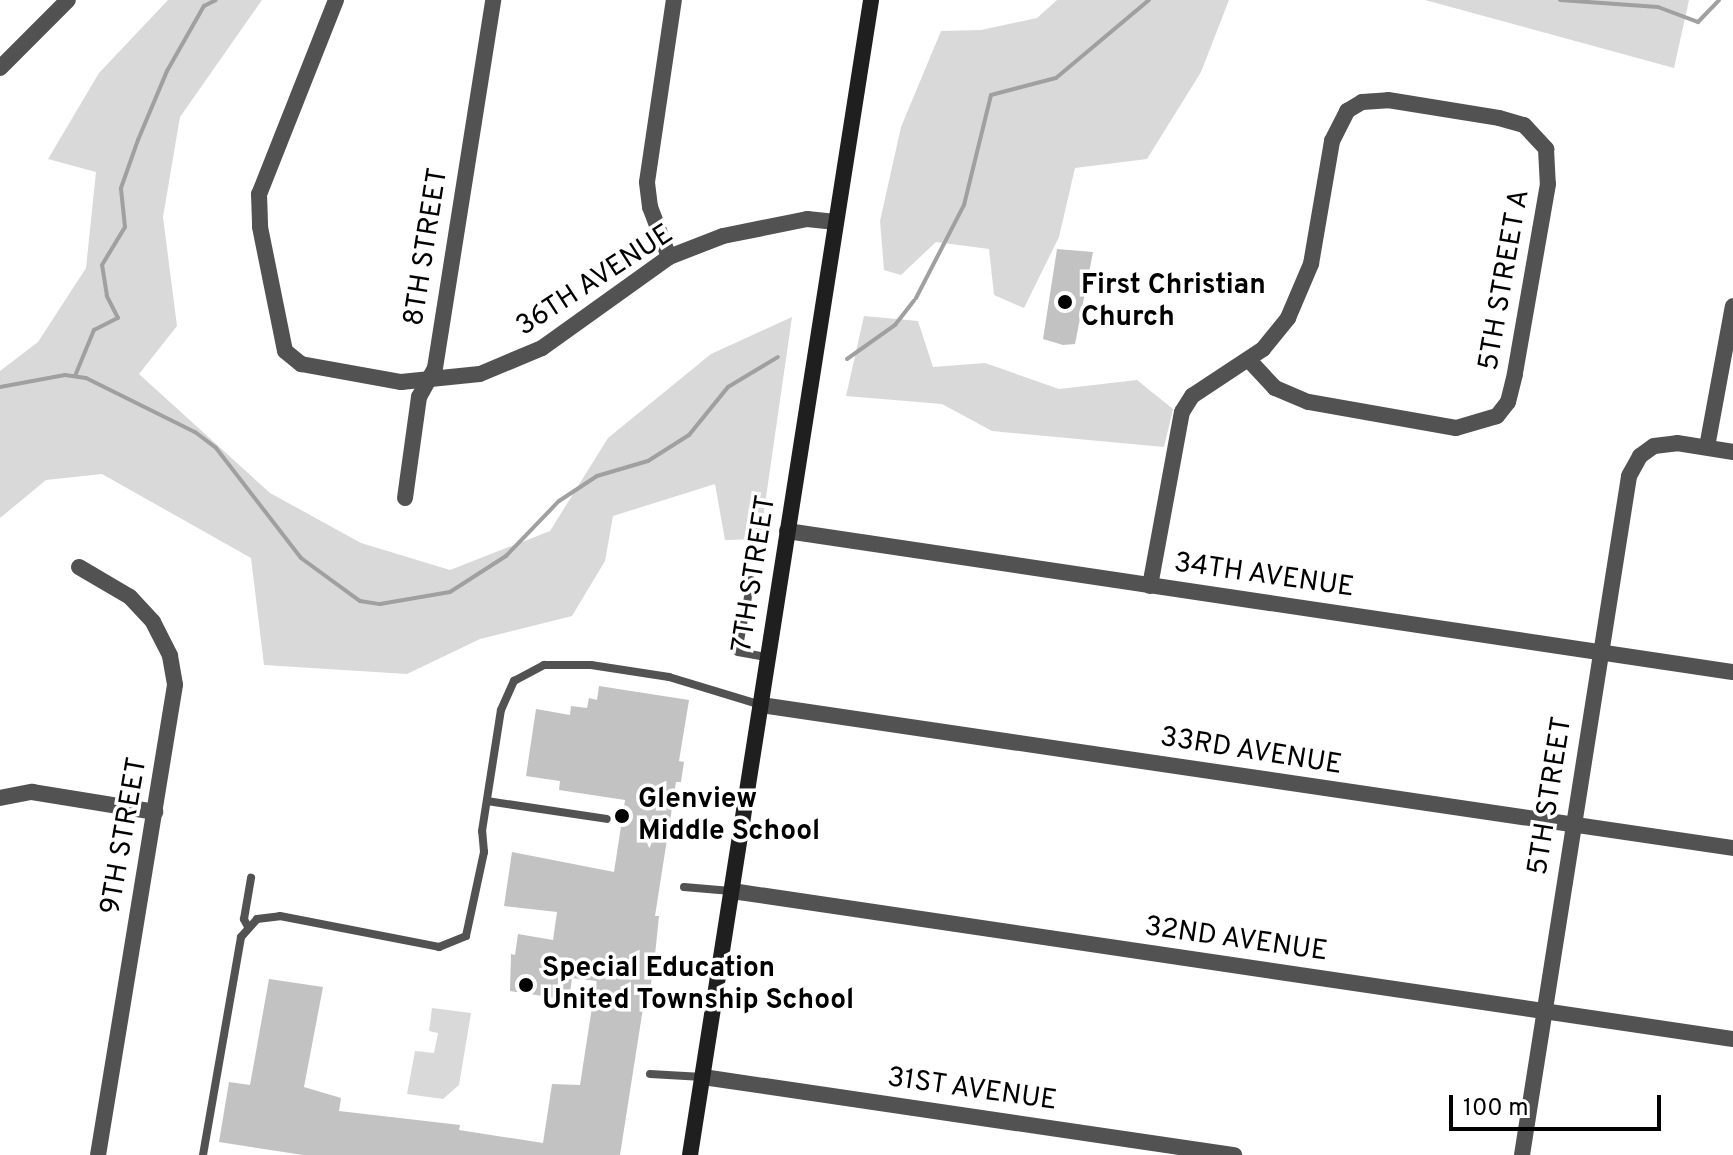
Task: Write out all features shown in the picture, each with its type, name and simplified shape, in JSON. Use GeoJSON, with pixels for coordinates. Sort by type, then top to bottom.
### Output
{"type":"FeatureCollection","features":[{"type":"Feature","properties":{"kind":"main road","name":"7TH STREET"},"geometry":{"type":"LineString","coordinates":[[690,1155],[871,0]]}},
{"type":"Feature","properties":{"kind":"street"},"geometry":{"type":"LineString","coordinates":[[0,68],[68,0]]}},
{"type":"Feature","properties":{"kind":"street","name":"36TH AVENUE"},"geometry":{"type":"LineString","coordinates":[[336,0],[259,194],[260,227],[290,357],[323,371],[430,383],[480,374],[542,348],[669,257],[723,236],[807,219],[836,222]]}},
{"type":"Feature","properties":{"kind":"street","name":"8TH STREET"},"geometry":{"type":"LineString","coordinates":[[405,498],[419,397],[430,383],[493,0]]}},
{"type":"Feature","properties":{"kind":"street"},"geometry":{"type":"LineString","coordinates":[[669,257],[650,207],[647,182],[674,0]]}},
{"type":"Feature","properties":{"kind":"street","name":"5TH STREET A"},"geometry":{"type":"LineString","coordinates":[[1388,100],[1499,118],[1524,125],[1546,149],[1548,184],[1515,374],[1508,402],[1497,416],[1456,428],[1308,402],[1275,388],[1249,360],[1288,318],[1306,281],[1332,141],[1347,111],[1362,102],[1388,100]]}},
{"type":"Feature","properties":{"kind":"street"},"geometry":{"type":"LineString","coordinates":[[1733,306],[1707,447],[1733,452]]}},
{"type":"Feature","properties":{"kind":"street"},"geometry":{"type":"LineString","coordinates":[[1150,586],[1182,412],[1192,396],[1249,360]]}},
{"type":"Feature","properties":{"kind":"street","name":"5TH STREET"},"geometry":{"type":"LineString","coordinates":[[1522,1155],[1629,476],[1645,450],[1667,443],[1707,447]]}},
{"type":"Feature","properties":{"kind":"street","name":"34TH AVENUE"},"geometry":{"type":"LineString","coordinates":[[787,531],[1733,672]]}},
{"type":"Feature","properties":{"kind":"street","name":"9TH STREET"},"geometry":{"type":"LineString","coordinates":[[79,567],[130,597],[153,622],[170,656],[174,695],[98,1155]]}},
{"type":"Feature","properties":{"kind":"street","name":"33RD AVENUE"},"geometry":{"type":"LineString","coordinates":[[761,705],[1733,848]]}},
{"type":"Feature","properties":{"kind":"street"},"geometry":{"type":"LineString","coordinates":[[0,798],[32,792],[155,812]]}},
{"type":"Feature","properties":{"kind":"street","name":"32ND AVENUE"},"geometry":{"type":"LineString","coordinates":[[732,891],[1733,1039]]}},
{"type":"Feature","properties":{"kind":"street","name":"31ST AVENUE"},"geometry":{"type":"LineString","coordinates":[[703,1077],[1234,1155]]}},
{"type":"Feature","properties":{"kind":"lane"},"geometry":{"type":"LineString","coordinates":[[751,580],[738,652],[768,657]]}},
{"type":"Feature","properties":{"kind":"lane"},"geometry":{"type":"LineString","coordinates":[[203,1155],[241,937],[257,919],[280,916],[439,947],[461,941],[472,919],[505,695],[529,669],[564,662],[669,677],[761,705]]}},
{"type":"Feature","properties":{"kind":"lane"},"geometry":{"type":"LineString","coordinates":[[487,801],[607,819]]}},
{"type":"Feature","properties":{"kind":"lane"},"geometry":{"type":"LineString","coordinates":[[248,927],[244,919],[251,878]]}},
{"type":"Feature","properties":{"kind":"lane"},"geometry":{"type":"LineString","coordinates":[[684,887],[732,891]]}},
{"type":"Feature","properties":{"kind":"lane"},"geometry":{"type":"LineString","coordinates":[[650,1074],[703,1077]]}},
{"type":"Feature","properties":{"kind":"shaded area"},"geometry":{"type":"Polygon","coordinates":[[[168,0],[262,0],[180,117],[163,217],[177,326],[139,374],[270,493],[361,543],[450,570],[550,531],[608,438],[711,354],[792,317],[760,539],[725,540],[715,484],[613,516],[605,561],[572,616],[480,639],[407,674],[264,665],[251,558],[102,474],[46,480],[0,518],[0,371],[38,342],[86,268],[96,172],[48,159],[99,73],[168,0]]]}},
{"type":"Feature","properties":{"kind":"shaded area"},"geometry":{"type":"Polygon","coordinates":[[[1057,0],[1229,0],[1201,72],[1147,159],[1075,168],[1059,237],[1024,308],[994,295],[989,249],[936,242],[901,275],[884,270],[880,221],[901,127],[941,31],[981,30],[1037,18],[1057,0]]]}},
{"type":"Feature","properties":{"kind":"shaded area"},"geometry":{"type":"Polygon","coordinates":[[[1425,0],[1689,0],[1674,68],[1425,0]]]}},
{"type":"Feature","properties":{"kind":"shaded area"},"geometry":{"type":"Polygon","coordinates":[[[864,316],[918,321],[933,367],[985,363],[1059,389],[1137,380],[1173,409],[1164,447],[992,431],[942,404],[846,396],[864,316]]]}},
{"type":"Feature","properties":{"kind":"shaded area"},"geometry":{"type":"Polygon","coordinates":[[[432,1008],[471,1013],[459,1085],[443,1099],[407,1094],[415,1051],[434,1053],[438,1033],[429,1031],[432,1008]]]}},
{"type":"Feature","properties":{"kind":"building","name":"First Christian Church"},"geometry":{"type":"Polygon","coordinates":[[[1057,249],[1093,252],[1075,344],[1063,345],[1043,339],[1057,249]]]}},
{"type":"Feature","properties":{"kind":"building"},"geometry":{"type":"Polygon","coordinates":[[[599,686],[689,700],[679,761],[684,762],[681,782],[676,782],[655,916],[659,916],[654,965],[650,990],[646,989],[620,1155],[303,1155],[219,1142],[229,1082],[250,1085],[269,979],[323,987],[304,1087],[341,1098],[339,1111],[460,1125],[459,1130],[543,1143],[552,1084],[580,1085],[596,981],[572,978],[569,1000],[510,991],[511,954],[515,955],[518,934],[553,940],[557,912],[504,906],[512,852],[614,872],[625,800],[559,790],[560,781],[526,776],[536,709],[570,715],[571,706],[587,708],[589,698],[597,700],[599,686]]]}},
{"type":"Feature","properties":{"kind":"waterway"},"geometry":{"type":"LineString","coordinates":[[75,376],[94,330],[118,318],[107,296],[102,265],[125,227],[121,188],[138,140],[167,71],[204,6],[216,0]]}},
{"type":"Feature","properties":{"kind":"waterway"},"geometry":{"type":"LineString","coordinates":[[916,298],[964,205],[991,95],[1056,78],[1149,0]]}},
{"type":"Feature","properties":{"kind":"waterway"},"geometry":{"type":"LineString","coordinates":[[1560,0],[1658,7],[1698,22],[1719,0]]}},
{"type":"Feature","properties":{"kind":"waterway"},"geometry":{"type":"LineString","coordinates":[[847,359],[895,325],[914,301]]}},
{"type":"Feature","properties":{"kind":"waterway"},"geometry":{"type":"LineString","coordinates":[[0,387],[65,375],[86,378],[195,432],[216,448],[301,558],[360,601],[380,604],[450,592],[506,556],[559,501],[597,476],[648,461],[689,435],[728,387],[778,357]]}},
{"type":"Feature","properties":{"kind":"place","name":"First Christian Church"},"geometry":{"type":"Point","coordinates":[1065,302]}},
{"type":"Feature","properties":{"kind":"place","name":"Glenview Middle School"},"geometry":{"type":"Point","coordinates":[622,816]}},
{"type":"Feature","properties":{"kind":"place","name":"Special Education United Township School"},"geometry":{"type":"Point","coordinates":[526,985]}}]}
